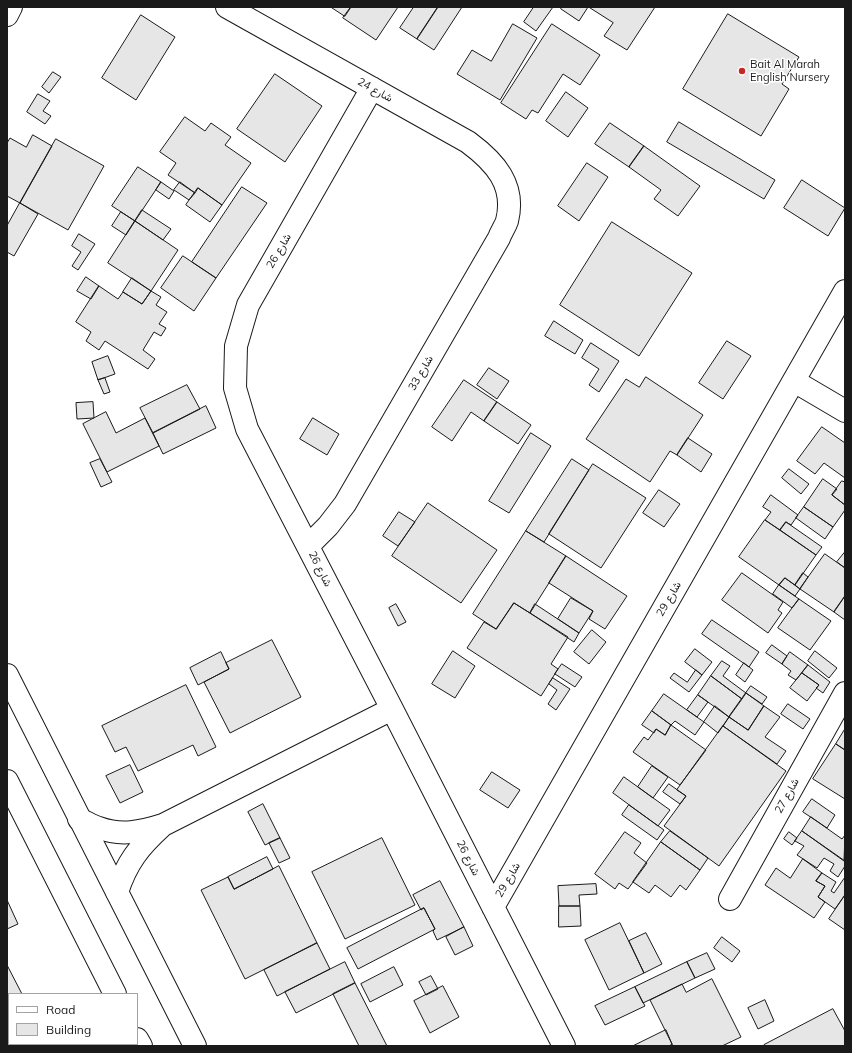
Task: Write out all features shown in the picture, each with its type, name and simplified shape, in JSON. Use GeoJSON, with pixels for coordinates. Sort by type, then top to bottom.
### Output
{"type":"FeatureCollection","features":[{"type":"Feature","properties":{"kind":"street","name":"شارع 24"},"geometry":{"type":"LineString","coordinates":[[227,7],[468,142],[485,154],[498,170],[508,189]]}},
{"type":"Feature","properties":{"kind":"street","name":"شارع 26"},"geometry":{"type":"LineString","coordinates":[[372,88],[248,305],[236,346],[235,388],[247,429],[564,1046]]}},
{"type":"Feature","properties":{"kind":"street","name":"شارع 33"},"geometry":{"type":"LineString","coordinates":[[308,546],[328,526],[345,504],[498,238],[506,222],[509,206],[508,189]]}},
{"type":"Feature","properties":{"kind":"street","name":"شارع 29"},"geometry":{"type":"LineString","coordinates":[[493,907],[845,291]]}},
{"type":"Feature","properties":{"kind":"street"},"geometry":{"type":"LineString","coordinates":[[794,382],[845,411]]}},
{"type":"Feature","properties":{"kind":"street"},"geometry":{"type":"LineString","coordinates":[[7,676],[195,1046]]}},
{"type":"Feature","properties":{"kind":"street","name":"شارع 27"},"geometry":{"type":"LineString","coordinates":[[730,899],[845,693]]}},
{"type":"Feature","properties":{"kind":"street"},"geometry":{"type":"LineString","coordinates":[[79,819],[98,828],[120,833],[142,832],[163,825],[392,709]]}},
{"type":"Feature","properties":{"kind":"street"},"geometry":{"type":"LineString","coordinates":[[7,781],[113,993]]}},
{"type":"Feature","properties":{"kind":"street"},"geometry":{"type":"LineString","coordinates":[[117,892],[123,873],[134,856],[147,840],[163,825]]}},
{"type":"Feature","properties":{"kind":"building"},"geometry":{"type":"Polygon","coordinates":[[[331,7],[351,7],[345,16],[331,7]]]}},
{"type":"Feature","properties":{"kind":"building"},"geometry":{"type":"Polygon","coordinates":[[[351,7],[398,7],[376,40],[343,18],[351,7]]]}},
{"type":"Feature","properties":{"kind":"building"},"geometry":{"type":"Polygon","coordinates":[[[414,7],[438,7],[417,39],[400,28],[414,7]]]}},
{"type":"Feature","properties":{"kind":"building"},"geometry":{"type":"Polygon","coordinates":[[[438,7],[462,7],[434,50],[417,39],[438,7]]]}},
{"type":"Feature","properties":{"kind":"building"},"geometry":{"type":"Polygon","coordinates":[[[534,7],[553,7],[536,31],[524,22],[534,7]]]}},
{"type":"Feature","properties":{"kind":"building"},"geometry":{"type":"Polygon","coordinates":[[[562,7],[588,7],[579,21],[561,9],[562,7]]]}},
{"type":"Feature","properties":{"kind":"building"},"geometry":{"type":"Polygon","coordinates":[[[589,7],[655,7],[627,50],[604,36],[613,23],[589,7]]]}},
{"type":"Feature","properties":{"kind":"building","name":"Bait Al Marah English Nursery"},"geometry":{"type":"Polygon","coordinates":[[[728,14],[799,57],[782,84],[789,89],[761,136],[683,89],[728,14]]]}},
{"type":"Feature","properties":{"kind":"building"},"geometry":{"type":"Polygon","coordinates":[[[141,15],[175,37],[136,100],[102,78],[141,15]]]}},
{"type":"Feature","properties":{"kind":"building"},"geometry":{"type":"Polygon","coordinates":[[[513,24],[537,38],[500,100],[457,74],[472,50],[491,61],[513,24]]]}},
{"type":"Feature","properties":{"kind":"building"},"geometry":{"type":"Polygon","coordinates":[[[552,24],[600,55],[580,85],[563,74],[538,113],[532,110],[526,119],[501,103],[552,24]]]}},
{"type":"Feature","properties":{"kind":"building"},"geometry":{"type":"Polygon","coordinates":[[[53,72],[61,77],[49,93],[42,87],[53,72]]]}},
{"type":"Feature","properties":{"kind":"building"},"geometry":{"type":"Polygon","coordinates":[[[275,74],[322,106],[285,162],[237,129],[275,74]]]}},
{"type":"Feature","properties":{"kind":"building"},"geometry":{"type":"Polygon","coordinates":[[[566,92],[588,108],[568,137],[546,121],[566,92]]]}},
{"type":"Feature","properties":{"kind":"building"},"geometry":{"type":"Polygon","coordinates":[[[38,94],[50,101],[43,111],[51,116],[45,124],[27,112],[38,94]]]}},
{"type":"Feature","properties":{"kind":"building"},"geometry":{"type":"Polygon","coordinates":[[[185,117],[205,131],[211,123],[231,137],[225,145],[251,163],[222,205],[198,188],[195,193],[168,175],[176,163],[160,152],[185,117]]]}},
{"type":"Feature","properties":{"kind":"building"},"geometry":{"type":"Polygon","coordinates":[[[679,122],[775,180],[764,199],[667,142],[679,122]]]}},
{"type":"Feature","properties":{"kind":"building"},"geometry":{"type":"Polygon","coordinates":[[[610,123],[644,146],[629,167],[595,144],[610,123]]]}},
{"type":"Feature","properties":{"kind":"building"},"geometry":{"type":"Polygon","coordinates":[[[33,135],[52,146],[20,203],[7,196],[7,143],[10,138],[26,147],[33,135]]]}},
{"type":"Feature","properties":{"kind":"building"},"geometry":{"type":"Polygon","coordinates":[[[56,139],[104,166],[68,230],[20,203],[56,139]]]}},
{"type":"Feature","properties":{"kind":"building"},"geometry":{"type":"Polygon","coordinates":[[[644,146],[700,186],[678,216],[654,199],[661,190],[629,167],[644,146]]]}},
{"type":"Feature","properties":{"kind":"building"},"geometry":{"type":"Polygon","coordinates":[[[587,163],[608,177],[579,221],[558,206],[587,163]]]}},
{"type":"Feature","properties":{"kind":"building"},"geometry":{"type":"Polygon","coordinates":[[[138,167],[161,182],[135,221],[112,206],[138,167]]]}},
{"type":"Feature","properties":{"kind":"building"},"geometry":{"type":"Polygon","coordinates":[[[802,180],[845,208],[828,236],[784,208],[802,180]]]}},
{"type":"Feature","properties":{"kind":"building"},"geometry":{"type":"Polygon","coordinates":[[[161,182],[174,191],[169,199],[156,190],[161,182]]]}},
{"type":"Feature","properties":{"kind":"building"},"geometry":{"type":"Polygon","coordinates":[[[180,182],[195,193],[189,200],[174,190],[180,182]]]}},
{"type":"Feature","properties":{"kind":"building"},"geometry":{"type":"Polygon","coordinates":[[[242,187],[267,203],[216,278],[192,262],[242,187]]]}},
{"type":"Feature","properties":{"kind":"building"},"geometry":{"type":"Polygon","coordinates":[[[198,188],[222,205],[210,222],[186,205],[198,188]]]}},
{"type":"Feature","properties":{"kind":"building"},"geometry":{"type":"Polygon","coordinates":[[[20,203],[38,214],[14,256],[7,252],[7,226],[20,203]]]}},
{"type":"Feature","properties":{"kind":"building"},"geometry":{"type":"Polygon","coordinates":[[[142,210],[171,229],[163,240],[135,221],[142,210]]]}},
{"type":"Feature","properties":{"kind":"building"},"geometry":{"type":"Polygon","coordinates":[[[121,212],[135,221],[126,235],[112,226],[121,212]]]}},
{"type":"Feature","properties":{"kind":"building"},"geometry":{"type":"Polygon","coordinates":[[[135,221],[178,250],[151,291],[108,263],[135,221]]]}},
{"type":"Feature","properties":{"kind":"building"},"geometry":{"type":"Polygon","coordinates":[[[612,222],[692,273],[639,356],[560,305],[612,222]]]}},
{"type":"Feature","properties":{"kind":"building"},"geometry":{"type":"Polygon","coordinates":[[[79,234],[95,244],[78,270],[72,266],[81,252],[72,246],[79,234]]]}},
{"type":"Feature","properties":{"kind":"building"},"geometry":{"type":"Polygon","coordinates":[[[183,256],[216,278],[194,311],[161,288],[183,256]]]}},
{"type":"Feature","properties":{"kind":"building"},"geometry":{"type":"Polygon","coordinates":[[[86,277],[99,286],[91,299],[77,291],[86,277]]]}},
{"type":"Feature","properties":{"kind":"building"},"geometry":{"type":"Polygon","coordinates":[[[132,278],[151,291],[142,304],[123,292],[132,278]]]}},
{"type":"Feature","properties":{"kind":"building"},"geometry":{"type":"Polygon","coordinates":[[[99,286],[118,299],[123,292],[142,304],[151,291],[161,297],[156,305],[167,312],[159,324],[166,328],[161,336],[154,332],[143,350],[155,359],[148,369],[105,341],[99,350],[86,341],[91,332],[76,322],[99,286]]]}},
{"type":"Feature","properties":{"kind":"building"},"geometry":{"type":"Polygon","coordinates":[[[554,321],[583,340],[575,354],[545,336],[554,321]]]}},
{"type":"Feature","properties":{"kind":"building"},"geometry":{"type":"Polygon","coordinates":[[[727,341],[751,356],[723,399],[699,383],[727,341]]]}},
{"type":"Feature","properties":{"kind":"building"},"geometry":{"type":"Polygon","coordinates":[[[591,343],[619,361],[599,392],[589,385],[599,369],[582,358],[591,343]]]}},
{"type":"Feature","properties":{"kind":"building"},"geometry":{"type":"Polygon","coordinates":[[[108,356],[115,374],[98,380],[92,362],[108,356]]]}},
{"type":"Feature","properties":{"kind":"building"},"geometry":{"type":"Polygon","coordinates":[[[489,368],[509,381],[497,399],[477,385],[489,368]]]}},
{"type":"Feature","properties":{"kind":"building"},"geometry":{"type":"Polygon","coordinates":[[[646,377],[703,415],[677,455],[670,451],[650,482],[586,439],[626,379],[639,387],[646,377]]]}},
{"type":"Feature","properties":{"kind":"building"},"geometry":{"type":"Polygon","coordinates":[[[105,378],[110,392],[104,394],[98,380],[105,378]]]}},
{"type":"Feature","properties":{"kind":"building"},"geometry":{"type":"Polygon","coordinates":[[[464,380],[497,402],[484,421],[471,412],[452,441],[432,427],[464,380]]]}},
{"type":"Feature","properties":{"kind":"building"},"geometry":{"type":"Polygon","coordinates":[[[187,385],[200,409],[153,433],[140,408],[187,385]]]}},
{"type":"Feature","properties":{"kind":"building"},"geometry":{"type":"Polygon","coordinates":[[[93,402],[94,418],[77,419],[76,403],[93,402]]]}},
{"type":"Feature","properties":{"kind":"building"},"geometry":{"type":"Polygon","coordinates":[[[497,402],[531,425],[518,444],[484,421],[497,402]]]}},
{"type":"Feature","properties":{"kind":"building"},"geometry":{"type":"Polygon","coordinates":[[[206,406],[216,428],[163,454],[153,433],[206,406]]]}},
{"type":"Feature","properties":{"kind":"building"},"geometry":{"type":"Polygon","coordinates":[[[106,412],[116,433],[145,418],[159,446],[107,472],[83,424],[106,412]]]}},
{"type":"Feature","properties":{"kind":"building"},"geometry":{"type":"Polygon","coordinates":[[[313,418],[339,434],[327,455],[300,439],[313,418]]]}},
{"type":"Feature","properties":{"kind":"building"},"geometry":{"type":"Polygon","coordinates":[[[822,427],[845,443],[845,478],[824,463],[815,474],[797,461],[822,427]]]}},
{"type":"Feature","properties":{"kind":"building"},"geometry":{"type":"Polygon","coordinates":[[[531,433],[551,446],[509,513],[489,501],[531,433]]]}},
{"type":"Feature","properties":{"kind":"building"},"geometry":{"type":"Polygon","coordinates":[[[688,438],[712,454],[701,472],[677,455],[688,438]]]}},
{"type":"Feature","properties":{"kind":"building"},"geometry":{"type":"Polygon","coordinates":[[[100,459],[112,482],[101,487],[90,463],[100,459]]]}},
{"type":"Feature","properties":{"kind":"building"},"geometry":{"type":"Polygon","coordinates":[[[572,459],[589,470],[544,542],[526,531],[572,459]]]}},
{"type":"Feature","properties":{"kind":"building"},"geometry":{"type":"Polygon","coordinates":[[[593,464],[646,498],[601,568],[549,534],[593,464]]]}},
{"type":"Feature","properties":{"kind":"building"},"geometry":{"type":"Polygon","coordinates":[[[789,469],[809,484],[801,494],[782,478],[789,469]]]}},
{"type":"Feature","properties":{"kind":"building"},"geometry":{"type":"Polygon","coordinates":[[[823,479],[837,489],[832,495],[845,505],[845,510],[833,527],[804,507],[823,479]]]}},
{"type":"Feature","properties":{"kind":"building"},"geometry":{"type":"Polygon","coordinates":[[[842,481],[845,482],[845,505],[832,495],[842,481]]]}},
{"type":"Feature","properties":{"kind":"building"},"geometry":{"type":"Polygon","coordinates":[[[659,490],[680,504],[664,527],[643,513],[659,490]]]}},
{"type":"Feature","properties":{"kind":"building"},"geometry":{"type":"Polygon","coordinates":[[[771,495],[798,515],[791,525],[786,522],[780,530],[765,520],[771,512],[763,507],[771,495]]]}},
{"type":"Feature","properties":{"kind":"building"},"geometry":{"type":"Polygon","coordinates":[[[428,503],[497,550],[461,603],[392,556],[428,503]]]}},
{"type":"Feature","properties":{"kind":"building"},"geometry":{"type":"Polygon","coordinates":[[[804,507],[833,527],[825,539],[796,518],[804,507]]]}},
{"type":"Feature","properties":{"kind":"building"},"geometry":{"type":"Polygon","coordinates":[[[399,512],[415,522],[398,546],[383,536],[399,512]]]}},
{"type":"Feature","properties":{"kind":"building"},"geometry":{"type":"Polygon","coordinates":[[[765,520],[816,555],[795,585],[785,578],[779,585],[739,557],[765,520]]]}},
{"type":"Feature","properties":{"kind":"building"},"geometry":{"type":"Polygon","coordinates":[[[786,522],[822,547],[816,555],[780,530],[786,522]]]}},
{"type":"Feature","properties":{"kind":"building"},"geometry":{"type":"Polygon","coordinates":[[[526,531],[566,556],[530,613],[514,603],[496,629],[473,614],[526,531]]]}},
{"type":"Feature","properties":{"kind":"building"},"geometry":{"type":"Polygon","coordinates":[[[845,552],[845,568],[837,562],[845,552]]]}},
{"type":"Feature","properties":{"kind":"building"},"geometry":{"type":"Polygon","coordinates":[[[825,554],[845,568],[845,596],[834,612],[800,589],[825,554]]]}},
{"type":"Feature","properties":{"kind":"building"},"geometry":{"type":"Polygon","coordinates":[[[566,556],[627,596],[605,629],[589,619],[593,611],[549,583],[566,556]]]}},
{"type":"Feature","properties":{"kind":"building"},"geometry":{"type":"Polygon","coordinates":[[[742,573],[783,602],[778,610],[782,613],[768,633],[722,600],[742,573]]]}},
{"type":"Feature","properties":{"kind":"building"},"geometry":{"type":"Polygon","coordinates":[[[803,573],[808,577],[800,589],[795,585],[803,573]]]}},
{"type":"Feature","properties":{"kind":"building"},"geometry":{"type":"Polygon","coordinates":[[[785,578],[800,589],[795,596],[779,585],[785,578]]]}},
{"type":"Feature","properties":{"kind":"building"},"geometry":{"type":"Polygon","coordinates":[[[779,585],[799,599],[792,608],[773,594],[779,585]]]}},
{"type":"Feature","properties":{"kind":"building"},"geometry":{"type":"Polygon","coordinates":[[[845,596],[845,620],[834,612],[845,596]]]}},
{"type":"Feature","properties":{"kind":"building"},"geometry":{"type":"Polygon","coordinates":[[[571,598],[593,611],[579,633],[558,619],[571,598]]]}},
{"type":"Feature","properties":{"kind":"building"},"geometry":{"type":"Polygon","coordinates":[[[799,599],[831,621],[810,650],[778,628],[799,599]]]}},
{"type":"Feature","properties":{"kind":"building"},"geometry":{"type":"Polygon","coordinates":[[[514,603],[568,637],[551,664],[558,669],[541,696],[467,648],[484,622],[496,629],[514,603]]]}},
{"type":"Feature","properties":{"kind":"building"},"geometry":{"type":"Polygon","coordinates":[[[396,604],[406,622],[398,626],[389,608],[396,604]]]}},
{"type":"Feature","properties":{"kind":"building"},"geometry":{"type":"Polygon","coordinates":[[[535,604],[579,633],[574,642],[530,613],[535,604]]]}},
{"type":"Feature","properties":{"kind":"building"},"geometry":{"type":"Polygon","coordinates":[[[712,620],[759,652],[749,667],[702,634],[712,620]]]}},
{"type":"Feature","properties":{"kind":"building"},"geometry":{"type":"Polygon","coordinates":[[[592,630],[606,642],[589,664],[574,652],[592,630]]]}},
{"type":"Feature","properties":{"kind":"building"},"geometry":{"type":"Polygon","coordinates":[[[272,640],[301,697],[230,733],[204,682],[229,669],[226,663],[272,640]]]}},
{"type":"Feature","properties":{"kind":"building"},"geometry":{"type":"Polygon","coordinates":[[[772,645],[787,656],[782,664],[766,653],[772,645]]]}},
{"type":"Feature","properties":{"kind":"building"},"geometry":{"type":"Polygon","coordinates":[[[695,649],[712,662],[702,675],[685,662],[695,649]]]}},
{"type":"Feature","properties":{"kind":"building"},"geometry":{"type":"Polygon","coordinates":[[[453,651],[475,666],[455,698],[432,684],[453,651]]]}},
{"type":"Feature","properties":{"kind":"building"},"geometry":{"type":"Polygon","coordinates":[[[815,651],[837,668],[829,678],[808,661],[815,651]]]}},
{"type":"Feature","properties":{"kind":"building"},"geometry":{"type":"Polygon","coordinates":[[[221,652],[229,669],[198,685],[190,668],[221,652]]]}},
{"type":"Feature","properties":{"kind":"building"},"geometry":{"type":"Polygon","coordinates":[[[790,652],[808,665],[796,680],[788,675],[791,671],[782,664],[790,652]]]}},
{"type":"Feature","properties":{"kind":"building"},"geometry":{"type":"Polygon","coordinates":[[[722,661],[730,666],[723,676],[746,693],[742,699],[711,676],[722,661]]]}},
{"type":"Feature","properties":{"kind":"building"},"geometry":{"type":"Polygon","coordinates":[[[744,663],[753,670],[745,682],[736,675],[744,663]]]}},
{"type":"Feature","properties":{"kind":"building"},"geometry":{"type":"Polygon","coordinates":[[[562,664],[582,677],[575,687],[555,674],[562,664]]]}},
{"type":"Feature","properties":{"kind":"building"},"geometry":{"type":"Polygon","coordinates":[[[808,665],[830,682],[823,693],[816,688],[819,685],[802,673],[808,665]]]}},
{"type":"Feature","properties":{"kind":"building"},"geometry":{"type":"Polygon","coordinates":[[[696,670],[702,675],[689,692],[670,678],[674,673],[687,682],[696,670]]]}},
{"type":"Feature","properties":{"kind":"building"},"geometry":{"type":"Polygon","coordinates":[[[802,673],[819,685],[807,701],[790,688],[802,673]]]}},
{"type":"Feature","properties":{"kind":"building"},"geometry":{"type":"Polygon","coordinates":[[[711,676],[742,699],[729,717],[698,695],[711,676]]]}},
{"type":"Feature","properties":{"kind":"building"},"geometry":{"type":"Polygon","coordinates":[[[553,678],[570,689],[556,710],[548,704],[557,690],[549,684],[553,678]]]}},
{"type":"Feature","properties":{"kind":"building"},"geometry":{"type":"Polygon","coordinates":[[[186,685],[216,747],[198,756],[193,745],[138,771],[126,747],[115,752],[102,726],[186,685]]]}},
{"type":"Feature","properties":{"kind":"building"},"geometry":{"type":"Polygon","coordinates":[[[751,686],[767,697],[762,704],[746,693],[751,686]]]}},
{"type":"Feature","properties":{"kind":"building"},"geometry":{"type":"Polygon","coordinates":[[[746,693],[764,706],[748,730],[729,717],[746,693]]]}},
{"type":"Feature","properties":{"kind":"building"},"geometry":{"type":"Polygon","coordinates":[[[664,694],[704,722],[695,735],[675,721],[671,725],[652,711],[664,694]]]}},
{"type":"Feature","properties":{"kind":"building"},"geometry":{"type":"Polygon","coordinates":[[[698,695],[708,702],[697,717],[687,710],[698,695]]]}},
{"type":"Feature","properties":{"kind":"building"},"geometry":{"type":"Polygon","coordinates":[[[788,704],[810,719],[803,729],[781,714],[788,704]]]}},
{"type":"Feature","properties":{"kind":"building"},"geometry":{"type":"Polygon","coordinates":[[[715,706],[729,717],[718,733],[704,722],[715,706]]]}},
{"type":"Feature","properties":{"kind":"building"},"geometry":{"type":"Polygon","coordinates":[[[764,706],[780,717],[765,737],[786,751],[777,764],[723,726],[729,717],[748,730],[764,706]]]}},
{"type":"Feature","properties":{"kind":"building"},"geometry":{"type":"Polygon","coordinates":[[[652,711],[671,725],[665,735],[656,729],[654,733],[642,725],[652,711]]]}},
{"type":"Feature","properties":{"kind":"building"},"geometry":{"type":"Polygon","coordinates":[[[671,725],[706,750],[680,785],[633,752],[644,737],[648,740],[656,729],[665,735],[671,725]]]}},
{"type":"Feature","properties":{"kind":"building"},"geometry":{"type":"Polygon","coordinates":[[[723,726],[786,771],[719,866],[664,826],[686,796],[677,790],[723,726]]]}},
{"type":"Feature","properties":{"kind":"building"},"geometry":{"type":"Polygon","coordinates":[[[845,729],[845,750],[836,744],[845,729]]]}},
{"type":"Feature","properties":{"kind":"building"},"geometry":{"type":"Polygon","coordinates":[[[836,744],[845,750],[845,799],[813,779],[836,744]]]}},
{"type":"Feature","properties":{"kind":"building"},"geometry":{"type":"Polygon","coordinates":[[[130,765],[143,792],[120,803],[106,776],[130,765]]]}},
{"type":"Feature","properties":{"kind":"building"},"geometry":{"type":"Polygon","coordinates":[[[652,766],[668,777],[653,798],[638,787],[652,766]]]}},
{"type":"Feature","properties":{"kind":"building"},"geometry":{"type":"Polygon","coordinates":[[[492,772],[520,790],[508,808],[480,790],[492,772]]]}},
{"type":"Feature","properties":{"kind":"building"},"geometry":{"type":"Polygon","coordinates":[[[624,777],[670,810],[658,826],[613,793],[624,777]]]}},
{"type":"Feature","properties":{"kind":"building"},"geometry":{"type":"Polygon","coordinates":[[[669,784],[686,796],[680,804],[663,792],[669,784]]]}},
{"type":"Feature","properties":{"kind":"building"},"geometry":{"type":"Polygon","coordinates":[[[812,799],[835,815],[827,828],[803,812],[812,799]]]}},
{"type":"Feature","properties":{"kind":"building"},"geometry":{"type":"Polygon","coordinates":[[[263,804],[280,838],[265,845],[248,812],[263,804]]]}},
{"type":"Feature","properties":{"kind":"building"},"geometry":{"type":"Polygon","coordinates":[[[629,805],[664,830],[657,840],[622,815],[629,805]]]}},
{"type":"Feature","properties":{"kind":"building"},"geometry":{"type":"Polygon","coordinates":[[[811,817],[842,839],[845,835],[844,861],[802,831],[811,817]]]}},
{"type":"Feature","properties":{"kind":"building"},"geometry":{"type":"Polygon","coordinates":[[[670,831],[708,858],[700,870],[661,842],[670,831]]]}},
{"type":"Feature","properties":{"kind":"building"},"geometry":{"type":"Polygon","coordinates":[[[802,831],[845,861],[845,866],[838,877],[830,871],[834,864],[824,858],[817,868],[797,855],[804,846],[795,841],[802,831]]]}},
{"type":"Feature","properties":{"kind":"building"},"geometry":{"type":"Polygon","coordinates":[[[625,832],[641,843],[634,853],[647,863],[628,889],[619,883],[615,889],[595,874],[625,832]]]}},
{"type":"Feature","properties":{"kind":"building"},"geometry":{"type":"Polygon","coordinates":[[[789,832],[797,838],[792,845],[784,839],[789,832]]]}},
{"type":"Feature","properties":{"kind":"building"},"geometry":{"type":"Polygon","coordinates":[[[280,838],[290,858],[279,863],[269,843],[280,838]]]}},
{"type":"Feature","properties":{"kind":"building"},"geometry":{"type":"Polygon","coordinates":[[[382,838],[415,905],[345,939],[312,872],[382,838]]]}},
{"type":"Feature","properties":{"kind":"building"},"geometry":{"type":"Polygon","coordinates":[[[661,842],[700,870],[686,890],[680,885],[671,897],[655,885],[649,893],[633,882],[661,842]]]}},
{"type":"Feature","properties":{"kind":"building"},"geometry":{"type":"Polygon","coordinates":[[[267,857],[273,869],[234,889],[228,877],[267,857]]]}},
{"type":"Feature","properties":{"kind":"building"},"geometry":{"type":"Polygon","coordinates":[[[803,859],[822,873],[816,881],[825,886],[818,897],[825,902],[814,918],[765,885],[776,868],[790,878],[803,859]]]}},
{"type":"Feature","properties":{"kind":"building"},"geometry":{"type":"Polygon","coordinates":[[[279,866],[317,943],[245,979],[201,890],[228,877],[234,889],[279,866]]]}},
{"type":"Feature","properties":{"kind":"building"},"geometry":{"type":"Polygon","coordinates":[[[822,873],[836,882],[831,891],[834,893],[845,877],[845,895],[835,909],[818,897],[825,886],[816,881],[822,873]]]}},
{"type":"Feature","properties":{"kind":"building"},"geometry":{"type":"Polygon","coordinates":[[[440,881],[464,927],[437,940],[433,931],[435,929],[424,908],[421,910],[413,895],[440,881]]]}},
{"type":"Feature","properties":{"kind":"building"},"geometry":{"type":"Polygon","coordinates":[[[596,884],[597,894],[579,895],[580,906],[559,906],[558,886],[596,884]]]}},
{"type":"Feature","properties":{"kind":"building"},"geometry":{"type":"Polygon","coordinates":[[[845,895],[845,930],[829,919],[845,895]]]}},
{"type":"Feature","properties":{"kind":"building"},"geometry":{"type":"Polygon","coordinates":[[[7,900],[18,924],[7,929],[7,900]]]}},
{"type":"Feature","properties":{"kind":"building"},"geometry":{"type":"Polygon","coordinates":[[[559,906],[580,906],[581,926],[559,927],[559,906]]]}},
{"type":"Feature","properties":{"kind":"building"},"geometry":{"type":"Polygon","coordinates":[[[424,908],[435,929],[358,969],[347,948],[424,908]]]}},
{"type":"Feature","properties":{"kind":"building"},"geometry":{"type":"Polygon","coordinates":[[[620,923],[644,973],[609,990],[585,940],[620,923]]]}},
{"type":"Feature","properties":{"kind":"building"},"geometry":{"type":"Polygon","coordinates":[[[464,927],[473,946],[455,955],[446,937],[464,927]]]}},
{"type":"Feature","properties":{"kind":"building"},"geometry":{"type":"Polygon","coordinates":[[[646,933],[662,964],[644,973],[629,941],[646,933]]]}},
{"type":"Feature","properties":{"kind":"building"},"geometry":{"type":"Polygon","coordinates":[[[722,937],[740,951],[732,962],[714,948],[722,937]]]}},
{"type":"Feature","properties":{"kind":"building"},"geometry":{"type":"Polygon","coordinates":[[[317,943],[330,969],[277,996],[264,970],[317,943]]]}},
{"type":"Feature","properties":{"kind":"building"},"geometry":{"type":"Polygon","coordinates":[[[707,953],[715,969],[695,978],[687,962],[707,953]]]}},
{"type":"Feature","properties":{"kind":"building"},"geometry":{"type":"Polygon","coordinates":[[[345,962],[355,983],[296,1013],[285,992],[345,962]]]}},
{"type":"Feature","properties":{"kind":"building"},"geometry":{"type":"Polygon","coordinates":[[[687,962],[695,978],[643,1003],[635,987],[687,962]]]}},
{"type":"Feature","properties":{"kind":"building"},"geometry":{"type":"Polygon","coordinates":[[[7,965],[21,993],[8,993],[8,1045],[49,1046],[7,1046],[7,965]]]}},
{"type":"Feature","properties":{"kind":"building"},"geometry":{"type":"Polygon","coordinates":[[[394,967],[403,985],[370,1002],[361,984],[394,967]]]}},
{"type":"Feature","properties":{"kind":"building"},"geometry":{"type":"Polygon","coordinates":[[[431,976],[438,989],[426,995],[419,982],[431,976]]]}},
{"type":"Feature","properties":{"kind":"building"},"geometry":{"type":"Polygon","coordinates":[[[712,979],[741,1037],[722,1046],[673,1046],[650,1000],[682,984],[686,992],[712,979]]]}},
{"type":"Feature","properties":{"kind":"building"},"geometry":{"type":"Polygon","coordinates":[[[355,983],[387,1046],[359,1046],[333,994],[355,983]]]}},
{"type":"Feature","properties":{"kind":"building"},"geometry":{"type":"Polygon","coordinates":[[[443,986],[459,1017],[430,1033],[414,1001],[443,986]]]}},
{"type":"Feature","properties":{"kind":"building"},"geometry":{"type":"Polygon","coordinates":[[[635,987],[645,1006],[605,1025],[595,1006],[635,987]]]}},
{"type":"Feature","properties":{"kind":"building"},"geometry":{"type":"Polygon","coordinates":[[[765,1000],[774,1021],[758,1029],[748,1008],[765,1000]]]}},
{"type":"Feature","properties":{"kind":"building"},"geometry":{"type":"Polygon","coordinates":[[[833,1009],[845,1031],[845,1046],[764,1046],[764,1045],[833,1009]]]}},
{"type":"Feature","properties":{"kind":"building"},"geometry":{"type":"Polygon","coordinates":[[[666,1030],[672,1044],[669,1046],[633,1046],[666,1030]]]}},
{"type":"Feature","properties":{"kind":"place","name":"Bait Al Marah English Nursery"},"geometry":{"type":"Point","coordinates":[742,71]}}]}
